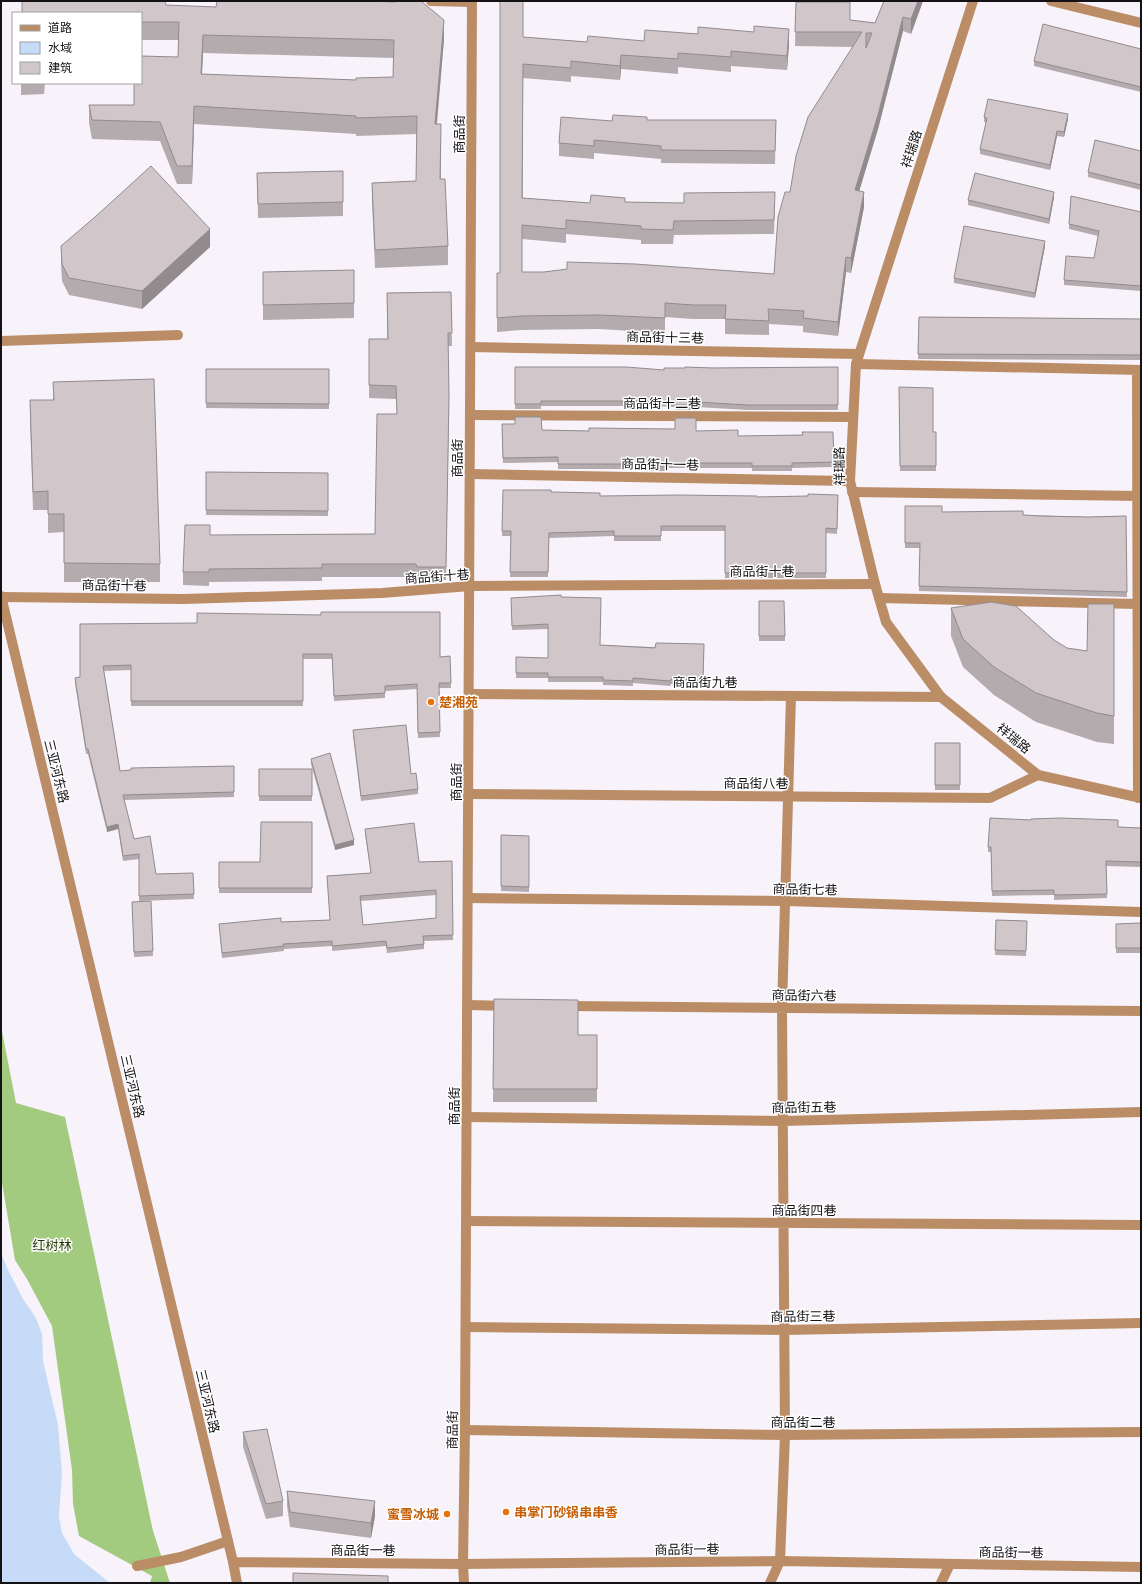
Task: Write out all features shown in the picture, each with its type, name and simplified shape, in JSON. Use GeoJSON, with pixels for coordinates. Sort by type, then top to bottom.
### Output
{"type":"FeatureCollection","features":[{"type":"Feature","properties":{"kind":"street"},"geometry":{"type":"LineString","coordinates":[[431,1],[472,1]]}},
{"type":"Feature","properties":{"kind":"street","name":"商品街"},"geometry":{"type":"LineString","coordinates":[[464,1583],[462,1564],[467,1220],[472,1]]}},
{"type":"Feature","properties":{"kind":"street","name":"祥瑞路"},"geometry":{"type":"LineString","coordinates":[[973,1],[856,364],[850,480],[852,492],[886,622],[941,697],[1038,775],[1139,798]]}},
{"type":"Feature","properties":{"kind":"street"},"geometry":{"type":"LineString","coordinates":[[1051,1],[1141,23]]}},
{"type":"Feature","properties":{"kind":"street"},"geometry":{"type":"LineString","coordinates":[[1,341],[178,335]]}},
{"type":"Feature","properties":{"kind":"street","name":"商品街十三巷"},"geometry":{"type":"LineString","coordinates":[[471,347],[859,354]]}},
{"type":"Feature","properties":{"kind":"street"},"geometry":{"type":"LineString","coordinates":[[856,364],[1139,370],[1139,798]]}},
{"type":"Feature","properties":{"kind":"street","name":"商品街十二巷"},"geometry":{"type":"LineString","coordinates":[[470,415],[853,417]]}},
{"type":"Feature","properties":{"kind":"street","name":"商品街十一巷"},"geometry":{"type":"LineString","coordinates":[[470,474],[850,480]]}},
{"type":"Feature","properties":{"kind":"street"},"geometry":{"type":"LineString","coordinates":[[852,492],[1139,496]]}},
{"type":"Feature","properties":{"kind":"street","name":"商品街十巷"},"geometry":{"type":"LineString","coordinates":[[1,596],[184,599],[382,593],[470,586],[875,584]]}},
{"type":"Feature","properties":{"kind":"street","name":"三亚河东路"},"geometry":{"type":"LineString","coordinates":[[1,596],[237,1583]]}},
{"type":"Feature","properties":{"kind":"street"},"geometry":{"type":"LineString","coordinates":[[879,598],[1138,604]]}},
{"type":"Feature","properties":{"kind":"street","name":"商品街九巷"},"geometry":{"type":"LineString","coordinates":[[469,694],[941,697]]}},
{"type":"Feature","properties":{"kind":"street"},"geometry":{"type":"LineString","coordinates":[[770,1583],[780,1561],[785,1435],[782,1008],[791,696]]}},
{"type":"Feature","properties":{"kind":"street","name":"商品街八巷"},"geometry":{"type":"LineString","coordinates":[[468,794],[990,798],[1038,775]]}},
{"type":"Feature","properties":{"kind":"street","name":"商品街七巷"},"geometry":{"type":"LineString","coordinates":[[468,898],[785,901],[1141,912]]}},
{"type":"Feature","properties":{"kind":"street"},"geometry":{"type":"LineString","coordinates":[[468,1006],[515,1006]]}},
{"type":"Feature","properties":{"kind":"street","name":"商品街六巷"},"geometry":{"type":"LineString","coordinates":[[554,1006],[1141,1011]]}},
{"type":"Feature","properties":{"kind":"street","name":"商品街五巷"},"geometry":{"type":"LineString","coordinates":[[467,1117],[783,1120],[1141,1112]]}},
{"type":"Feature","properties":{"kind":"street","name":"商品街四巷"},"geometry":{"type":"LineString","coordinates":[[467,1220],[1141,1225]]}},
{"type":"Feature","properties":{"kind":"street","name":"商品街三巷"},"geometry":{"type":"LineString","coordinates":[[466,1327],[784,1330],[1141,1322]]}},
{"type":"Feature","properties":{"kind":"street","name":"商品街二巷"},"geometry":{"type":"LineString","coordinates":[[465,1430],[785,1435],[1141,1432]]}},
{"type":"Feature","properties":{"kind":"street"},"geometry":{"type":"LineString","coordinates":[[137,1566],[180,1557],[228,1541]]}},
{"type":"Feature","properties":{"kind":"street","name":"商品街一巷"},"geometry":{"type":"LineString","coordinates":[[233,1562],[462,1564],[780,1561],[1141,1567]]}},
{"type":"Feature","properties":{"kind":"street"},"geometry":{"type":"LineString","coordinates":[[941,1583],[950,1564]]}},
{"type":"Feature","properties":{"kind":"green space","name":"红树林"},"geometry":{"type":"Polygon","coordinates":[[[1,1026],[16,1103],[65,1117],[153,1531],[170,1583],[150,1583],[152,1576],[79,1536],[73,1504],[72,1470],[52,1326],[15,1260],[1,1177],[1,1026]]]}},
{"type":"Feature","properties":{"kind":"water"},"geometry":{"type":"Polygon","coordinates":[[[1,1253],[23,1299],[36,1318],[42,1334],[43,1361],[58,1425],[62,1473],[59,1517],[62,1533],[74,1554],[110,1583],[1,1583],[1,1253]]]}},
{"type":"Feature","properties":{"kind":"building"},"geometry":{"type":"Polygon","coordinates":[[[22,1],[165,1],[166,5],[216,7],[217,1],[421,1],[444,20],[435,124],[441,124],[440,179],[445,179],[448,246],[375,250],[372,183],[416,181],[417,116],[356,118],[356,116],[194,106],[192,166],[177,166],[160,122],[92,120],[89,105],[134,105],[134,84],[142,84],[142,56],[178,57],[179,22],[142,22],[142,12],[22,12],[22,1]],[[203,35],[201,74],[356,80],[356,78],[393,77],[394,40],[203,35]]]}},
{"type":"Feature","properties":{"kind":"building"},"geometry":{"type":"Polygon","coordinates":[[[500,1],[523,1],[523,37],[587,42],[588,36],[644,41],[645,30],[698,34],[698,27],[754,32],[754,26],[789,29],[787,56],[731,51],[731,57],[678,53],[678,59],[621,55],[620,66],[571,61],[571,68],[523,64],[522,198],[590,203],[591,195],[625,198],[625,202],[684,203],[684,193],[775,192],[774,220],[674,221],[673,230],[641,229],[641,226],[566,220],[566,229],[522,225],[522,272],[544,272],[567,269],[567,262],[635,264],[774,274],[778,217],[785,192],[790,192],[796,156],[808,117],[862,32],[795,32],[796,2],[850,2],[850,20],[875,23],[884,1],[918,1],[911,19],[903,17],[878,115],[855,190],[864,192],[851,258],[846,257],[838,322],[803,318],[804,311],[768,309],[769,321],[725,319],[726,305],[665,303],[665,318],[599,315],[521,316],[497,318],[497,273],[500,273],[500,1]],[[866,33],[866,48],[872,33],[866,33]]]}},
{"type":"Feature","properties":{"kind":"building"},"geometry":{"type":"Polygon","coordinates":[[[1043,24],[1141,49],[1141,87],[1034,61],[1043,24]]]}},
{"type":"Feature","properties":{"kind":"building"},"geometry":{"type":"Polygon","coordinates":[[[988,99],[1068,114],[1064,132],[1057,131],[1050,165],[980,149],[987,118],[984,117],[988,99]]]}},
{"type":"Feature","properties":{"kind":"building"},"geometry":{"type":"Polygon","coordinates":[[[613,115],[647,117],[647,120],[776,120],[775,151],[661,150],[661,146],[594,140],[594,146],[559,143],[561,117],[612,121],[613,115]]]}},
{"type":"Feature","properties":{"kind":"building"},"geometry":{"type":"Polygon","coordinates":[[[1095,140],[1141,151],[1141,185],[1088,172],[1095,140]]]}},
{"type":"Feature","properties":{"kind":"building"},"geometry":{"type":"Polygon","coordinates":[[[151,166],[210,229],[142,291],[69,278],[62,264],[61,246],[151,166]]]}},
{"type":"Feature","properties":{"kind":"building"},"geometry":{"type":"Polygon","coordinates":[[[343,171],[343,202],[258,204],[257,173],[343,171]]]}},
{"type":"Feature","properties":{"kind":"building"},"geometry":{"type":"Polygon","coordinates":[[[975,173],[1054,192],[1049,219],[968,200],[975,173]]]}},
{"type":"Feature","properties":{"kind":"building"},"geometry":{"type":"Polygon","coordinates":[[[1071,196],[1141,212],[1141,286],[1064,280],[1066,256],[1094,258],[1099,231],[1069,224],[1071,196]]]}},
{"type":"Feature","properties":{"kind":"building"},"geometry":{"type":"Polygon","coordinates":[[[964,226],[1045,241],[1035,293],[954,278],[964,226]]]}},
{"type":"Feature","properties":{"kind":"building"},"geometry":{"type":"Polygon","coordinates":[[[354,270],[354,303],[263,305],[263,272],[354,270]]]}},
{"type":"Feature","properties":{"kind":"building"},"geometry":{"type":"Polygon","coordinates":[[[451,292],[452,333],[448,333],[449,396],[446,567],[417,567],[416,564],[322,564],[322,568],[209,569],[209,572],[183,572],[185,525],[210,525],[210,535],[375,534],[377,414],[397,414],[396,386],[369,385],[369,339],[388,339],[387,293],[451,292]]]}},
{"type":"Feature","properties":{"kind":"building"},"geometry":{"type":"Polygon","coordinates":[[[919,317],[1141,319],[1141,355],[918,354],[919,317]]]}},
{"type":"Feature","properties":{"kind":"building"},"geometry":{"type":"Polygon","coordinates":[[[515,367],[626,367],[664,370],[664,368],[685,367],[838,367],[838,405],[748,405],[696,402],[696,405],[675,405],[675,402],[625,400],[541,401],[541,404],[515,404],[515,367]]]}},
{"type":"Feature","properties":{"kind":"building"},"geometry":{"type":"Polygon","coordinates":[[[206,369],[329,369],[329,404],[206,403],[206,369]]]}},
{"type":"Feature","properties":{"kind":"building"},"geometry":{"type":"Polygon","coordinates":[[[154,379],[160,564],[64,563],[64,514],[48,514],[48,491],[33,492],[30,400],[54,400],[53,382],[154,379]]]}},
{"type":"Feature","properties":{"kind":"building"},"geometry":{"type":"Polygon","coordinates":[[[899,387],[933,388],[933,432],[936,432],[936,466],[900,466],[899,387]]]}},
{"type":"Feature","properties":{"kind":"building"},"geometry":{"type":"Polygon","coordinates":[[[515,417],[541,417],[542,430],[589,431],[589,428],[675,429],[675,418],[696,418],[696,431],[738,430],[738,436],[803,435],[802,432],[833,432],[834,462],[792,463],[792,466],[752,466],[752,463],[666,463],[666,466],[647,466],[647,464],[558,464],[558,457],[503,458],[502,424],[515,424],[515,417]]]}},
{"type":"Feature","properties":{"kind":"building"},"geometry":{"type":"Polygon","coordinates":[[[206,472],[328,473],[328,511],[206,510],[206,472]]]}},
{"type":"Feature","properties":{"kind":"building"},"geometry":{"type":"Polygon","coordinates":[[[503,490],[551,490],[551,492],[600,493],[600,496],[678,495],[757,497],[808,496],[808,494],[838,495],[837,529],[826,528],[826,573],[725,573],[725,526],[661,526],[661,536],[614,536],[614,531],[549,533],[548,572],[510,572],[511,531],[502,531],[503,490]]]}},
{"type":"Feature","properties":{"kind":"building"},"geometry":{"type":"Polygon","coordinates":[[[905,506],[942,506],[942,512],[1023,511],[1023,515],[1040,516],[1126,516],[1127,592],[919,586],[920,543],[905,543],[905,506]]]}},
{"type":"Feature","properties":{"kind":"building"},"geometry":{"type":"Polygon","coordinates":[[[561,595],[561,597],[601,598],[600,645],[655,648],[656,643],[704,644],[703,680],[671,679],[670,681],[633,678],[633,681],[603,680],[603,677],[548,677],[548,673],[516,673],[516,657],[548,658],[548,624],[512,626],[511,598],[561,595]]]}},
{"type":"Feature","properties":{"kind":"building"},"geometry":{"type":"Polygon","coordinates":[[[759,601],[784,601],[785,636],[759,636],[759,601]]]}},
{"type":"Feature","properties":{"kind":"building"},"geometry":{"type":"Polygon","coordinates":[[[991,602],[1016,606],[1054,640],[1067,648],[1087,651],[1088,604],[1114,604],[1114,716],[1097,713],[1036,693],[994,667],[963,639],[951,608],[991,602]]]}},
{"type":"Feature","properties":{"kind":"building"},"geometry":{"type":"Polygon","coordinates":[[[321,612],[440,612],[440,657],[450,656],[451,683],[439,683],[440,732],[418,733],[417,684],[385,686],[385,693],[334,696],[332,654],[303,654],[303,701],[131,701],[131,665],[103,666],[120,771],[131,770],[131,768],[234,766],[234,792],[123,795],[134,839],[150,836],[156,874],[193,873],[194,894],[139,896],[139,854],[123,856],[118,824],[107,827],[88,749],[86,749],[75,678],[80,677],[80,624],[197,623],[197,613],[321,615],[321,612]]]}},
{"type":"Feature","properties":{"kind":"building"},"geometry":{"type":"Polygon","coordinates":[[[406,725],[411,774],[416,773],[418,789],[361,796],[353,730],[406,725]]]}},
{"type":"Feature","properties":{"kind":"building"},"geometry":{"type":"Polygon","coordinates":[[[935,743],[960,743],[960,785],[935,785],[935,743]]]}},
{"type":"Feature","properties":{"kind":"building"},"geometry":{"type":"Polygon","coordinates":[[[330,753],[354,840],[335,845],[311,759],[330,753]]]}},
{"type":"Feature","properties":{"kind":"building"},"geometry":{"type":"Polygon","coordinates":[[[259,769],[312,769],[312,796],[259,796],[259,769]]]}},
{"type":"Feature","properties":{"kind":"building"},"geometry":{"type":"Polygon","coordinates":[[[990,818],[1031,820],[1060,818],[1118,820],[1118,827],[1141,828],[1141,862],[1106,861],[1107,894],[1054,895],[1054,890],[992,891],[991,847],[988,847],[990,818]]]}},
{"type":"Feature","properties":{"kind":"building"},"geometry":{"type":"Polygon","coordinates":[[[261,822],[312,822],[312,888],[219,888],[219,862],[260,862],[261,822]]]}},
{"type":"Feature","properties":{"kind":"building"},"geometry":{"type":"Polygon","coordinates":[[[414,823],[419,862],[452,861],[453,935],[423,936],[424,944],[387,948],[386,941],[332,946],[332,941],[283,944],[284,946],[222,953],[219,924],[281,918],[281,922],[330,920],[327,876],[371,873],[365,829],[414,823]],[[436,890],[360,896],[363,925],[436,918],[436,890]]]}},
{"type":"Feature","properties":{"kind":"building"},"geometry":{"type":"Polygon","coordinates":[[[501,835],[529,836],[529,887],[501,886],[501,835]]]}},
{"type":"Feature","properties":{"kind":"building"},"geometry":{"type":"Polygon","coordinates":[[[151,901],[153,951],[134,952],[132,902],[151,901]]]}},
{"type":"Feature","properties":{"kind":"building"},"geometry":{"type":"Polygon","coordinates":[[[996,920],[1027,921],[1026,951],[995,950],[996,920]]]}},
{"type":"Feature","properties":{"kind":"building"},"geometry":{"type":"Polygon","coordinates":[[[1141,923],[1141,948],[1116,948],[1116,924],[1141,923]]]}},
{"type":"Feature","properties":{"kind":"building"},"geometry":{"type":"Polygon","coordinates":[[[494,999],[578,1000],[578,1035],[597,1035],[597,1089],[493,1089],[494,999]]]}},
{"type":"Feature","properties":{"kind":"building"},"geometry":{"type":"Polygon","coordinates":[[[267,1429],[283,1501],[266,1504],[243,1432],[267,1429]]]}},
{"type":"Feature","properties":{"kind":"building"},"geometry":{"type":"Polygon","coordinates":[[[287,1491],[375,1501],[371,1523],[290,1512],[287,1491]]]}},
{"type":"Feature","properties":{"kind":"building"},"geometry":{"type":"Polygon","coordinates":[[[293,1573],[388,1576],[388,1583],[293,1583],[293,1573]]]}},
{"type":"Feature","properties":{"kind":"place","name":"楚湘苑"},"geometry":{"type":"Point","coordinates":[431,702]}},
{"type":"Feature","properties":{"kind":"place","name":"串掌门砂锅串串香"},"geometry":{"type":"Point","coordinates":[506,1512]}},
{"type":"Feature","properties":{"kind":"place","name":"蜜雪冰城"},"geometry":{"type":"Point","coordinates":[447,1514]}}]}
